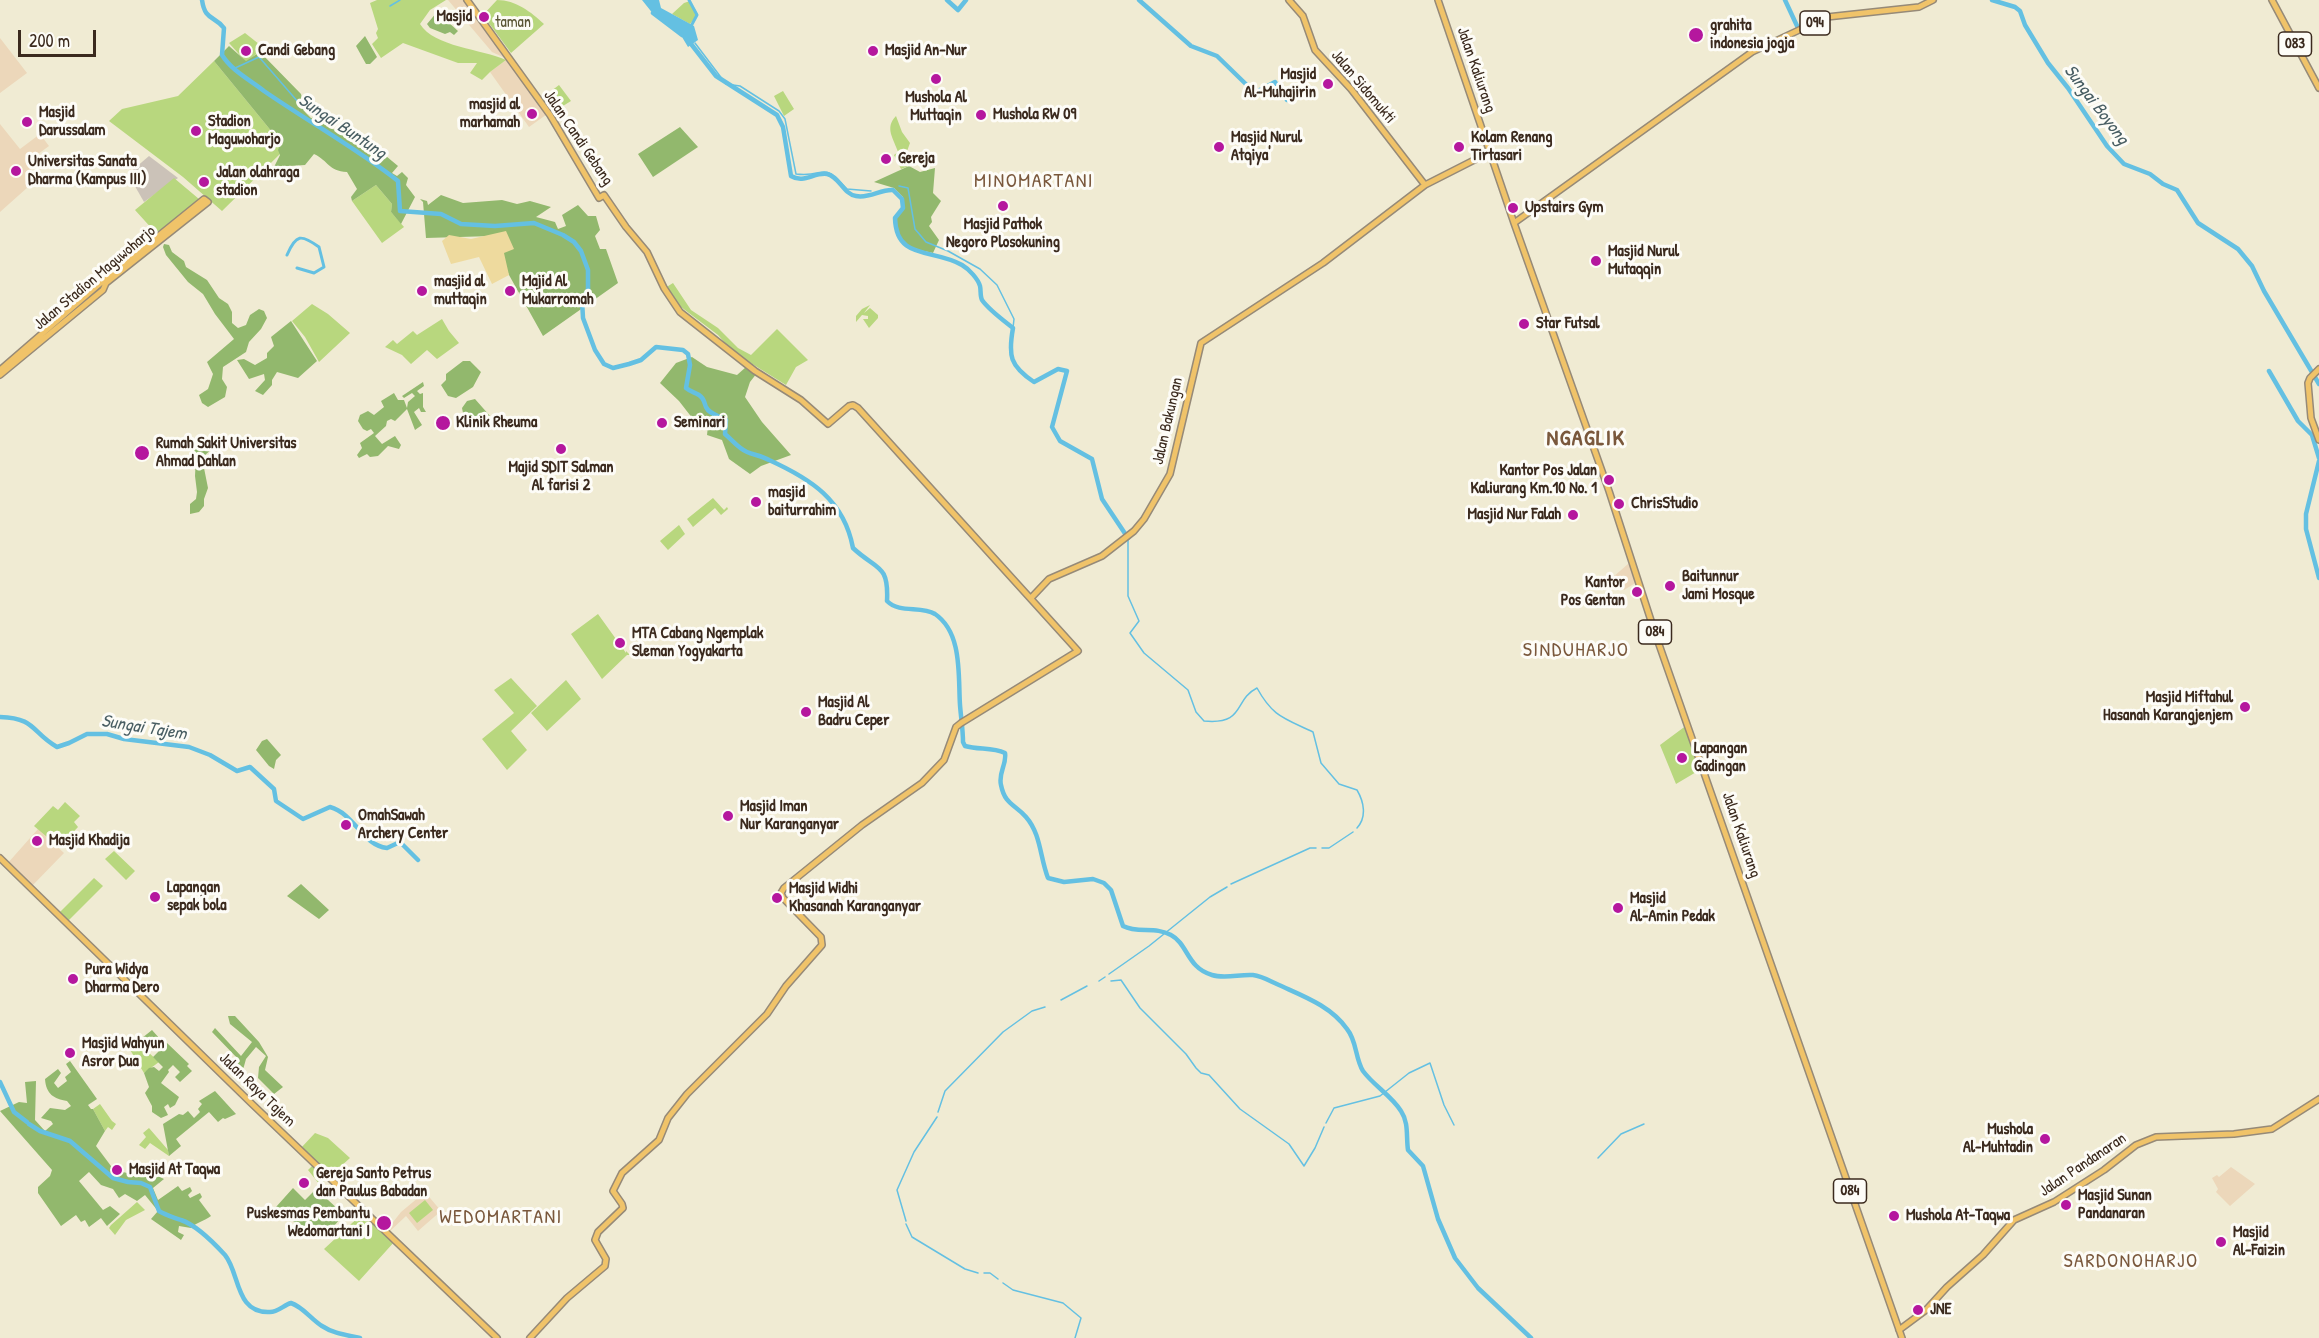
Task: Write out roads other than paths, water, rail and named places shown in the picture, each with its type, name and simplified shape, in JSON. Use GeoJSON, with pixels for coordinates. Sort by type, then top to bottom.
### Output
{"type":"FeatureCollection","features":[{"type":"Feature","properties":{"kind":"main road","name":"Jalan Candi Gebang"},"geometry":{"type":"LineString","coordinates":[[467,0],[550,115],[599,198],[604,195],[647,252],[664,288],[684,315],[710,333],[748,367],[794,395],[828,424],[849,406],[853,405],[858,408],[1031,598]]}},
{"type":"Feature","properties":{"kind":"main road","name":"Jalan Sidomukti"},"geometry":{"type":"LineString","coordinates":[[1290,0],[1304,19],[1315,50],[1346,83],[1425,185]]}},
{"type":"Feature","properties":{"kind":"main road","name":"Jalan Kaliurang"},"geometry":{"type":"LineString","coordinates":[[1438,0],[1629,559],[1902,1338]]}},
{"type":"Feature","properties":{"kind":"main road","name":"094"},"geometry":{"type":"LineString","coordinates":[[1514,222],[1752,52],[1823,19],[1919,7],[1933,0]]}},
{"type":"Feature","properties":{"kind":"main road","name":"083"},"geometry":{"type":"LineString","coordinates":[[2272,0],[2319,88]]}},
{"type":"Feature","properties":{"kind":"main road","name":"Jalan Bakungan"},"geometry":{"type":"LineString","coordinates":[[1031,598],[1049,579],[1102,556],[1140,525],[1166,483],[1201,343],[1323,263],[1425,185],[1490,152]]}},
{"type":"Feature","properties":{"kind":"main road","name":"Jalan Stadion Maguwoharjo"},"geometry":{"type":"LineString","coordinates":[[0,375],[206,200]]}},
{"type":"Feature","properties":{"kind":"main road","name":"Jalan Stadion Maguwoharjo"},"geometry":{"type":"LineString","coordinates":[[0,370],[99,289]]}},
{"type":"Feature","properties":{"kind":"main road"},"geometry":{"type":"LineString","coordinates":[[2318,370],[2308,383],[2312,418],[2319,440]]}},
{"type":"Feature","properties":{"kind":"main road"},"geometry":{"type":"LineString","coordinates":[[530,1338],[567,1298],[606,1266],[606,1259],[595,1240],[598,1232],[623,1208],[613,1191],[617,1179],[625,1169],[657,1143],[675,1108],[767,1014],[786,986],[822,945],[821,937],[783,898],[782,890],[847,837],[922,783],[944,760],[956,727],[962,722],[1078,651],[1031,598]]}},
{"type":"Feature","properties":{"kind":"main road","name":"Jalan Raya Tajem"},"geometry":{"type":"LineString","coordinates":[[0,858],[258,1110],[497,1338]]}},
{"type":"Feature","properties":{"kind":"main road","name":"Jalan Pandanaran"},"geometry":{"type":"LineString","coordinates":[[1899,1330],[1926,1310],[1947,1287],[1983,1255],[2014,1220],[2054,1202],[2148,1139],[2160,1136],[2268,1130],[2319,1099]]}},
{"type":"Feature","properties":{"kind":"water"},"geometry":{"type":"Polygon","coordinates":[[[642,0],[659,0],[661,8],[694,26],[698,40],[688,47],[679,32],[654,15],[642,0]]]}},
{"type":"Feature","properties":{"kind":"waterway","name":"Sungai Buntung"},"geometry":{"type":"LineString","coordinates":[[202,0],[208,15],[224,28],[222,55],[231,66],[264,91],[366,157],[398,181],[400,211],[441,214],[461,224],[495,226],[534,223],[574,242],[581,251],[588,270],[588,290],[582,300],[583,318],[595,350],[604,364],[613,368],[629,364],[641,360],[656,347],[683,350],[688,354],[690,365],[686,388],[702,397],[709,411],[726,420],[725,434],[744,451],[764,457],[799,475],[834,504],[849,531],[853,548],[883,573],[886,580],[887,601],[898,607],[929,611],[944,622],[955,644],[957,656],[963,742],[965,746],[1005,753],[1000,781],[1003,792],[1035,831],[1048,878],[1064,882],[1093,879],[1104,883],[1111,890],[1123,926],[1135,930],[1165,932],[1171,935],[1177,939],[1197,967],[1204,972],[1217,976],[1253,975],[1263,978],[1316,1002],[1333,1014],[1353,1039],[1363,1071],[1397,1105],[1404,1116],[1408,1150],[1423,1166],[1438,1219],[1455,1258],[1478,1288],[1531,1338]]}},
{"type":"Feature","properties":{"kind":"waterway"},"geometry":{"type":"LineString","coordinates":[[390,6],[400,0]]}},
{"type":"Feature","properties":{"kind":"waterway"},"geometry":{"type":"LineString","coordinates":[[689,0],[697,15],[690,28]]}},
{"type":"Feature","properties":{"kind":"waterway"},"geometry":{"type":"LineString","coordinates":[[947,0],[958,10],[966,0]]}},
{"type":"Feature","properties":{"kind":"waterway"},"geometry":{"type":"LineString","coordinates":[[1139,0],[1191,46],[1217,56],[1254,92]]}},
{"type":"Feature","properties":{"kind":"waterway"},"geometry":{"type":"LineString","coordinates":[[1785,0],[1798,28]]}},
{"type":"Feature","properties":{"kind":"waterway","name":"Sungai Boyong"},"geometry":{"type":"LineString","coordinates":[[1992,0],[2015,7],[2020,11],[2025,25],[2048,63],[2068,88],[2107,146],[2124,164],[2150,174],[2163,184],[2177,190],[2198,223],[2238,249],[2252,266],[2264,291],[2319,384]]}},
{"type":"Feature","properties":{"kind":"waterway"},"geometry":{"type":"LineString","coordinates":[[653,13],[682,35]]}},
{"type":"Feature","properties":{"kind":"waterway"},"geometry":{"type":"LineString","coordinates":[[688,40],[716,76],[777,115],[783,127],[791,176],[800,179],[822,174],[831,175],[852,195],[861,197],[893,190],[902,199],[903,208],[895,218],[897,232],[902,241],[918,251],[962,265],[973,274],[980,286],[982,300],[1013,328],[1011,353],[1020,371],[1034,382],[1058,369],[1067,371],[1052,427],[1060,441],[1092,459],[1102,499],[1128,538]]}},
{"type":"Feature","properties":{"kind":"waterway"},"geometry":{"type":"LineString","coordinates":[[695,43],[726,84],[740,86],[779,111],[785,119],[796,174],[827,172],[847,189],[871,191]]}},
{"type":"Feature","properties":{"kind":"waterway","name":"Sungai Buntung"},"geometry":{"type":"LineString","coordinates":[[233,69],[259,57],[305,110]]}},
{"type":"Feature","properties":{"kind":"waterway"},"geometry":{"type":"LineString","coordinates":[[1260,90],[1275,82],[1287,100]]}},
{"type":"Feature","properties":{"kind":"waterway"},"geometry":{"type":"LineString","coordinates":[[899,186],[908,188],[915,229],[926,242],[980,269],[997,285],[1014,319],[1013,328]]}},
{"type":"Feature","properties":{"kind":"waterway"},"geometry":{"type":"LineString","coordinates":[[287,255],[293,243],[300,238],[319,247],[324,267],[314,273],[297,268]]}},
{"type":"Feature","properties":{"kind":"waterway"},"geometry":{"type":"LineString","coordinates":[[2269,371],[2298,421],[2312,435],[2319,458]]}},
{"type":"Feature","properties":{"kind":"waterway"},"geometry":{"type":"LineString","coordinates":[[2319,461],[2306,514],[2306,529],[2319,578]]}},
{"type":"Feature","properties":{"kind":"waterway"},"geometry":{"type":"LineString","coordinates":[[1128,539],[1128,596],[1139,621],[1130,633],[1144,653],[1188,690],[1196,712],[1204,721],[1227,719],[1257,688],[1268,705],[1280,716],[1313,732],[1321,763],[1339,784],[1357,790],[1363,804],[1362,819],[1357,828]]}},
{"type":"Feature","properties":{"kind":"waterway","name":"Sungai Tajem"},"geometry":{"type":"LineString","coordinates":[[0,717],[27,723],[57,747],[87,734],[107,734],[124,739],[189,747],[210,755],[237,771],[250,767],[274,789],[276,801],[303,819],[330,807],[346,816],[378,846],[387,848],[400,842],[418,860]]}},
{"type":"Feature","properties":{"kind":"waterway"},"geometry":{"type":"LineString","coordinates":[[1322,848],[1329,848],[1353,832]]}},
{"type":"Feature","properties":{"kind":"waterway"},"geometry":{"type":"LineString","coordinates":[[1231,884],[1310,848],[1316,848]]}},
{"type":"Feature","properties":{"kind":"waterway"},"geometry":{"type":"LineString","coordinates":[[1109,974],[1149,946],[1210,897],[1227,887]]}},
{"type":"Feature","properties":{"kind":"waterway"},"geometry":{"type":"LineString","coordinates":[[1099,981],[1105,977]]}},
{"type":"Feature","properties":{"kind":"waterway"},"geometry":{"type":"LineString","coordinates":[[1111,981],[1121,980],[1140,1008],[1186,1054],[1196,1068],[1201,1073],[1209,1075],[1240,1109],[1289,1144],[1304,1166],[1324,1127]]}},
{"type":"Feature","properties":{"kind":"waterway"},"geometry":{"type":"LineString","coordinates":[[1061,1000],[1087,986]]}},
{"type":"Feature","properties":{"kind":"waterway"},"geometry":{"type":"LineString","coordinates":[[938,1112],[945,1091],[1003,1032],[1032,1011],[1045,1007]]}},
{"type":"Feature","properties":{"kind":"waterway"},"geometry":{"type":"LineString","coordinates":[[1326,1123],[1334,1108],[1380,1096],[1409,1073],[1430,1063],[1444,1105],[1454,1125]]}},
{"type":"Feature","properties":{"kind":"waterway"},"geometry":{"type":"LineString","coordinates":[[0,1082],[14,1112],[27,1122]]}},
{"type":"Feature","properties":{"kind":"waterway"},"geometry":{"type":"LineString","coordinates":[[906,1221],[897,1190],[914,1152],[937,1117]]}},
{"type":"Feature","properties":{"kind":"waterway"},"geometry":{"type":"LineString","coordinates":[[29,1124],[40,1131],[70,1141],[113,1178],[150,1187],[159,1211],[187,1222],[225,1255],[244,1300],[250,1306],[259,1311],[270,1312],[291,1303],[327,1329],[360,1338]]}},
{"type":"Feature","properties":{"kind":"waterway"},"geometry":{"type":"LineString","coordinates":[[1598,1158],[1621,1134],[1644,1124]]}},
{"type":"Feature","properties":{"kind":"waterway"},"geometry":{"type":"LineString","coordinates":[[906,1224],[912,1237],[965,1269],[978,1273]]}},
{"type":"Feature","properties":{"kind":"waterway"},"geometry":{"type":"LineString","coordinates":[[984,1273],[990,1273],[998,1279]]}},
{"type":"Feature","properties":{"kind":"waterway"},"geometry":{"type":"LineString","coordinates":[[1003,1283],[1013,1290],[1063,1303],[1081,1318],[1075,1338]]}},
{"type":"Feature","properties":{"kind":"place","name":"Masjid"},"geometry":{"type":"Point","coordinates":[484,17]}},
{"type":"Feature","properties":{"kind":"place","name":"grahita indonesia jogja"},"geometry":{"type":"Point","coordinates":[1696,35]}},
{"type":"Feature","properties":{"kind":"place","name":"Candi Gebang"},"geometry":{"type":"Point","coordinates":[246,51]}},
{"type":"Feature","properties":{"kind":"place","name":"Masjid An-Nur"},"geometry":{"type":"Point","coordinates":[873,51]}},
{"type":"Feature","properties":{"kind":"place","name":"Mushola Al Muttaqin"},"geometry":{"type":"Point","coordinates":[936,79]}},
{"type":"Feature","properties":{"kind":"place","name":"Masjid Al-Muhajirin"},"geometry":{"type":"Point","coordinates":[1328,84]}},
{"type":"Feature","properties":{"kind":"place","name":"masjid al marhamah"},"geometry":{"type":"Point","coordinates":[532,114]}},
{"type":"Feature","properties":{"kind":"place","name":"Mushola RW 09"},"geometry":{"type":"Point","coordinates":[981,115]}},
{"type":"Feature","properties":{"kind":"place","name":"Masjid Darussalam"},"geometry":{"type":"Point","coordinates":[27,122]}},
{"type":"Feature","properties":{"kind":"place","name":"Stadion Maguwoharjo"},"geometry":{"type":"Point","coordinates":[196,131]}},
{"type":"Feature","properties":{"kind":"place","name":"Masjid Nurul Atqiya'"},"geometry":{"type":"Point","coordinates":[1219,147]}},
{"type":"Feature","properties":{"kind":"place","name":"Kolam Renang Tirtasari"},"geometry":{"type":"Point","coordinates":[1459,147]}},
{"type":"Feature","properties":{"kind":"place","name":"Gereja"},"geometry":{"type":"Point","coordinates":[886,159]}},
{"type":"Feature","properties":{"kind":"place","name":"Universitas Sanata Dharma (Kampus III)"},"geometry":{"type":"Point","coordinates":[16,171]}},
{"type":"Feature","properties":{"kind":"place","name":"Jalan olahraga stadion"},"geometry":{"type":"Point","coordinates":[204,182]}},
{"type":"Feature","properties":{"kind":"place","name":"Masjid Pathok Negoro Plosokuning"},"geometry":{"type":"Point","coordinates":[1003,206]}},
{"type":"Feature","properties":{"kind":"place","name":"Upstairs Gym"},"geometry":{"type":"Point","coordinates":[1513,208]}},
{"type":"Feature","properties":{"kind":"place","name":"Masjid Nurul Mutaqqin"},"geometry":{"type":"Point","coordinates":[1596,261]}},
{"type":"Feature","properties":{"kind":"place","name":"masjid al muttaqin"},"geometry":{"type":"Point","coordinates":[422,291]}},
{"type":"Feature","properties":{"kind":"place","name":"Majid Al Mukarromah"},"geometry":{"type":"Point","coordinates":[510,291]}},
{"type":"Feature","properties":{"kind":"place","name":"Star Futsal"},"geometry":{"type":"Point","coordinates":[1524,324]}},
{"type":"Feature","properties":{"kind":"place","name":"Klinik Rheuma"},"geometry":{"type":"Point","coordinates":[443,423]}},
{"type":"Feature","properties":{"kind":"place","name":"Seminari"},"geometry":{"type":"Point","coordinates":[662,423]}},
{"type":"Feature","properties":{"kind":"place","name":"Majid SDIT Salman Al farisi 2"},"geometry":{"type":"Point","coordinates":[561,449]}},
{"type":"Feature","properties":{"kind":"place","name":"Rumah Sakit Universitas Ahmad Dahlan"},"geometry":{"type":"Point","coordinates":[142,453]}},
{"type":"Feature","properties":{"kind":"place","name":"Kantor Pos Jalan Kaliurang Km.10 No. 1"},"geometry":{"type":"Point","coordinates":[1609,480]}},
{"type":"Feature","properties":{"kind":"place","name":"masjid baiturrahim"},"geometry":{"type":"Point","coordinates":[756,502]}},
{"type":"Feature","properties":{"kind":"place","name":"ChrisStudio"},"geometry":{"type":"Point","coordinates":[1619,504]}},
{"type":"Feature","properties":{"kind":"place","name":"Masjid Nur Falah"},"geometry":{"type":"Point","coordinates":[1573,515]}},
{"type":"Feature","properties":{"kind":"place","name":"Baitunnur Jami Mosque"},"geometry":{"type":"Point","coordinates":[1670,586]}},
{"type":"Feature","properties":{"kind":"place","name":"Kantor Pos Gentan"},"geometry":{"type":"Point","coordinates":[1637,592]}},
{"type":"Feature","properties":{"kind":"place","name":"MTA Cabang Ngemplak Sleman Yogyakarta"},"geometry":{"type":"Point","coordinates":[620,643]}},
{"type":"Feature","properties":{"kind":"place","name":"Masjid Miftahul Hasanah Karangjenjem"},"geometry":{"type":"Point","coordinates":[2245,707]}},
{"type":"Feature","properties":{"kind":"place","name":"Masjid Al Badru Ceper"},"geometry":{"type":"Point","coordinates":[806,712]}},
{"type":"Feature","properties":{"kind":"place","name":"Lapangan Gadingan"},"geometry":{"type":"Point","coordinates":[1682,758]}},
{"type":"Feature","properties":{"kind":"place","name":"Masjid Iman Nur Karanganyar"},"geometry":{"type":"Point","coordinates":[728,816]}},
{"type":"Feature","properties":{"kind":"place","name":"OmahSawah Archery Center"},"geometry":{"type":"Point","coordinates":[346,825]}},
{"type":"Feature","properties":{"kind":"place","name":"Masjid Khadija"},"geometry":{"type":"Point","coordinates":[37,841]}},
{"type":"Feature","properties":{"kind":"place","name":"Lapangan sepak bola"},"geometry":{"type":"Point","coordinates":[155,897]}},
{"type":"Feature","properties":{"kind":"place","name":"Masjid Widhi Khasanah Karanganyar"},"geometry":{"type":"Point","coordinates":[777,898]}},
{"type":"Feature","properties":{"kind":"place","name":"Masjid Al-Amin Pedak"},"geometry":{"type":"Point","coordinates":[1618,908]}},
{"type":"Feature","properties":{"kind":"place","name":"Pura Widya Dharma Dero"},"geometry":{"type":"Point","coordinates":[73,979]}},
{"type":"Feature","properties":{"kind":"place","name":"Masjid Wahyun Asror Dua"},"geometry":{"type":"Point","coordinates":[70,1053]}},
{"type":"Feature","properties":{"kind":"place","name":"Mushola Al-Muhtadin"},"geometry":{"type":"Point","coordinates":[2045,1139]}},
{"type":"Feature","properties":{"kind":"place","name":"Masjid At Taqwa"},"geometry":{"type":"Point","coordinates":[117,1170]}},
{"type":"Feature","properties":{"kind":"place","name":"Gereja Santo Petrus dan Paulus Babadan"},"geometry":{"type":"Point","coordinates":[304,1183]}},
{"type":"Feature","properties":{"kind":"place","name":"Masjid Sunan Pandanaran"},"geometry":{"type":"Point","coordinates":[2066,1205]}},
{"type":"Feature","properties":{"kind":"place","name":"Mushola At-Taqwa"},"geometry":{"type":"Point","coordinates":[1894,1216]}},
{"type":"Feature","properties":{"kind":"place","name":"Puskesmas Pembantu Wedomartani I"},"geometry":{"type":"Point","coordinates":[384,1223]}},
{"type":"Feature","properties":{"kind":"place","name":"Masjid Al-Faizin"},"geometry":{"type":"Point","coordinates":[2221,1242]}},
{"type":"Feature","properties":{"kind":"place","name":"JNE"},"geometry":{"type":"Point","coordinates":[1918,1310]}},
{"type":"Feature","properties":{"kind":"district","name":"MINOMARTANI"},"geometry":{"type":"Point","coordinates":[1034,182]}},
{"type":"Feature","properties":{"kind":"district","name":"NGAGLIK"},"geometry":{"type":"Point","coordinates":[1586,439]}},
{"type":"Feature","properties":{"kind":"district","name":"SINDUHARJO"},"geometry":{"type":"Point","coordinates":[1576,651]}},
{"type":"Feature","properties":{"kind":"district","name":"WEDOMARTANI"},"geometry":{"type":"Point","coordinates":[501,1218]}},
{"type":"Feature","properties":{"kind":"district","name":"SARDONOHARJO"},"geometry":{"type":"Point","coordinates":[2131,1262]}},
{"type":"Feature","properties":{"kind":"park label","name":"taman"},"geometry":{"type":"Point","coordinates":[513,23]}}]}
